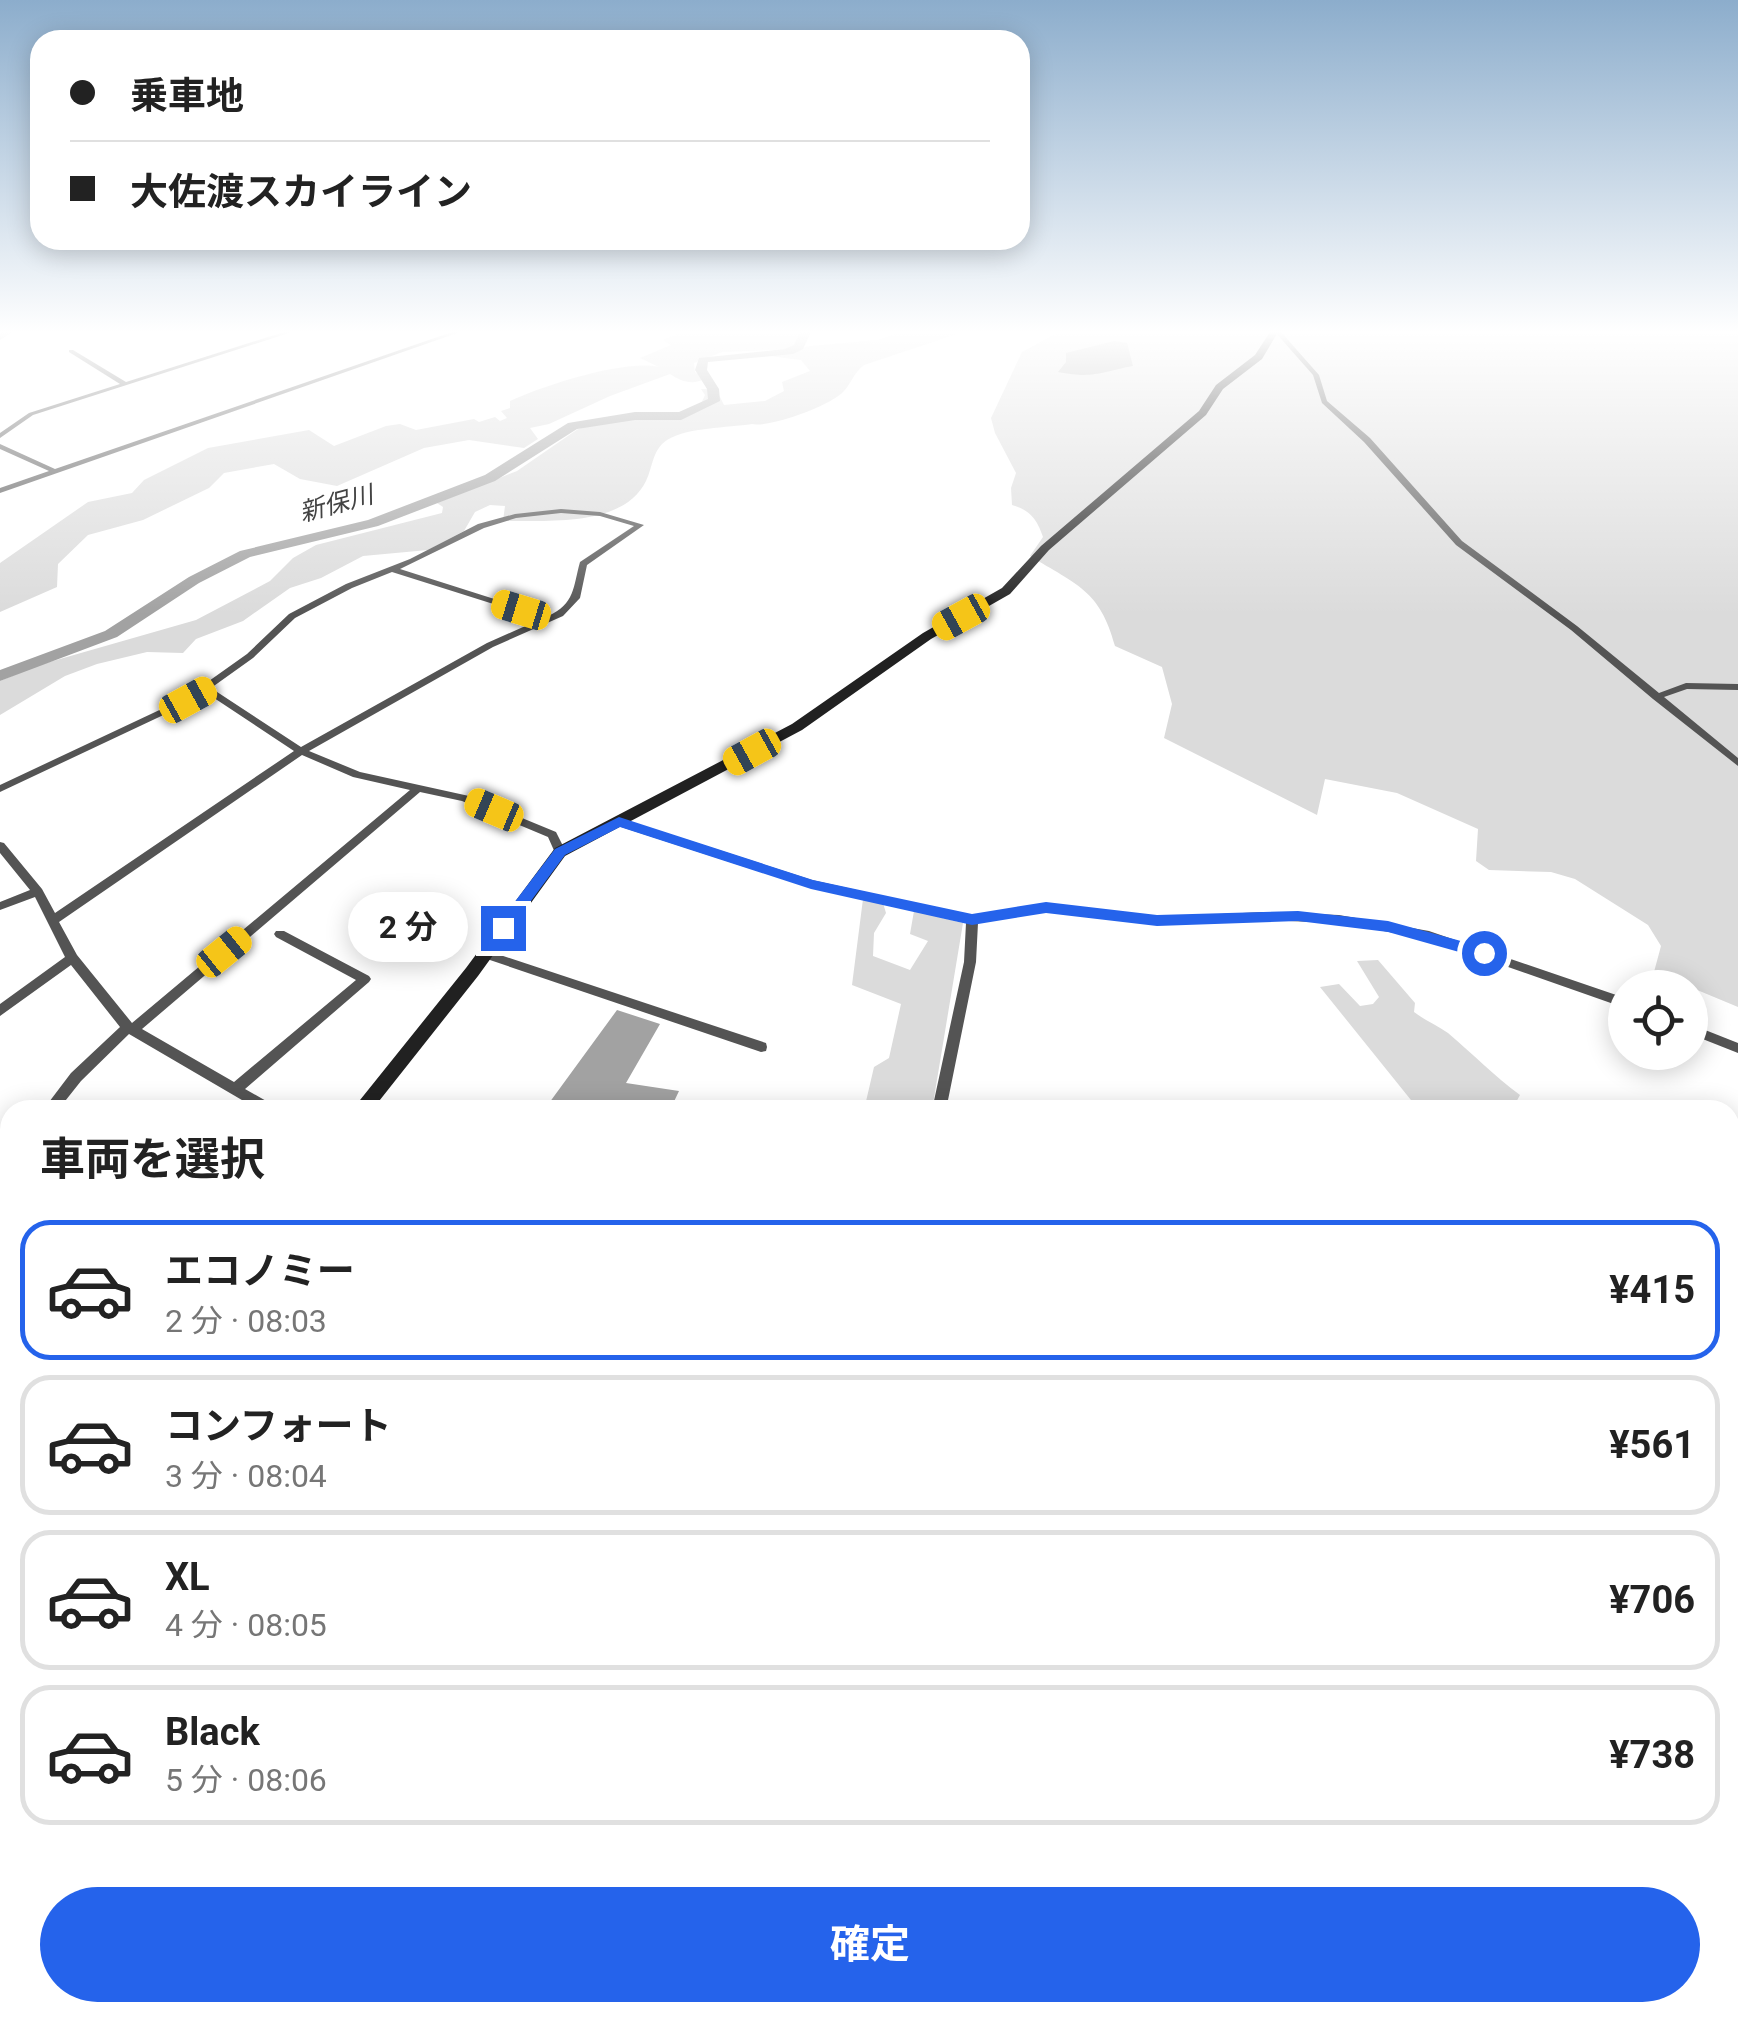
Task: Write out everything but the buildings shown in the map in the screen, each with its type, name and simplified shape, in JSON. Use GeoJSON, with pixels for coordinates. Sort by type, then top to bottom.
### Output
{"type":"FeatureCollection","features":[{"type":"Feature","properties":{"kind":"street"},"geometry":{"type":"LineString","coordinates":[[0,491],[180,426]]}},
{"type":"Feature","properties":{"kind":"street"},"geometry":{"type":"LineString","coordinates":[[369,1100],[560,852],[798,727],[927,636],[1006,591],[1046,548],[1187,426]]}},
{"type":"Feature","properties":{"kind":"street"},"geometry":{"type":"LineString","coordinates":[[1352,426],[1458,543],[1574,628],[1738,762]]}},
{"type":"Feature","properties":{"kind":"street"},"geometry":{"type":"LineString","coordinates":[[0,446],[52,470]]}},
{"type":"Feature","properties":{"kind":"street"},"geometry":{"type":"LineString","coordinates":[[0,456],[16,454]]}},
{"type":"Feature","properties":{"kind":"street"},"geometry":{"type":"LineString","coordinates":[[0,789],[208,690],[292,616],[481,526],[515,516],[581,511],[640,525],[583,564],[576,598],[550,619],[490,645],[301,752],[53,920]]}},
{"type":"Feature","properties":{"kind":"street"},"geometry":{"type":"LineString","coordinates":[[391,569],[550,619]]}},
{"type":"Feature","properties":{"kind":"street"},"geometry":{"type":"LineString","coordinates":[[1656,698],[1686,686],[1738,688]]}},
{"type":"Feature","properties":{"kind":"street"},"geometry":{"type":"LineString","coordinates":[[208,690],[301,752],[358,776],[465,798],[552,836],[560,852]]}},
{"type":"Feature","properties":{"kind":"street"},"geometry":{"type":"LineString","coordinates":[[58,1100],[76,1077],[130,1028],[417,789]]}},
{"type":"Feature","properties":{"kind":"street"},"geometry":{"type":"LineString","coordinates":[[619,822],[811,884],[972,920],[1046,908],[1157,921],[1264,916],[1338,919],[1429,935],[1608,997]]}},
{"type":"Feature","properties":{"kind":"street"},"geometry":{"type":"LineString","coordinates":[[0,846],[38,892],[72,958],[130,1028],[253,1100]]}},
{"type":"Feature","properties":{"kind":"street"},"geometry":{"type":"LineString","coordinates":[[0,906],[38,892]]}},
{"type":"Feature","properties":{"kind":"street"},"geometry":{"type":"LineString","coordinates":[[941,1100],[970,962],[972,920]]}},
{"type":"Feature","properties":{"kind":"street"},"geometry":{"type":"LineString","coordinates":[[235,1089],[365,979],[280,934]]}},
{"type":"Feature","properties":{"kind":"street"},"geometry":{"type":"LineString","coordinates":[[485,954],[761,1048]]}},
{"type":"Feature","properties":{"kind":"street"},"geometry":{"type":"LineString","coordinates":[[0,1010],[72,958]]}},
{"type":"Feature","properties":{"kind":"street"},"geometry":{"type":"LineString","coordinates":[[1708,1036],[1738,1048]]}},
{"type":"Feature","properties":{"kind":"shaded area"},"geometry":{"type":"Polygon","coordinates":[[[385,426],[416,430],[435,426],[538,426],[530,428],[538,439],[524,448],[469,440],[424,448],[337,486],[300,479],[274,464],[224,473],[209,488],[143,520],[88,535],[58,564],[57,587],[0,612],[0,563],[88,502],[132,493],[144,480],[208,448],[309,430],[334,446],[385,426]]]}},
{"type":"Feature","properties":{"kind":"shaded area"},"geometry":{"type":"Polygon","coordinates":[[[735,426],[697,430],[667,440],[656,454],[646,481],[620,507],[582,518],[503,521],[505,506],[490,505],[475,512],[464,531],[428,550],[363,556],[321,578],[290,588],[243,621],[196,639],[183,653],[147,652],[97,664],[65,676],[0,715],[0,681],[39,665],[196,620],[270,581],[293,558],[316,545],[442,513],[443,507],[437,503],[517,471],[578,429],[735,426]]]}},
{"type":"Feature","properties":{"kind":"shaded area"},"geometry":{"type":"Polygon","coordinates":[[[993,426],[1738,426],[1738,1007],[1708,994],[1708,970],[1655,970],[1661,946],[1648,925],[1575,879],[1551,872],[1489,870],[1476,861],[1478,829],[1397,793],[1325,779],[1317,815],[1164,738],[1172,704],[1162,667],[1115,646],[1094,601],[1074,582],[1030,556],[1043,537],[1032,516],[1012,505],[1011,488],[1016,473],[993,426]]]}},
{"type":"Feature","properties":{"kind":"shaded area"},"geometry":{"type":"Polygon","coordinates":[[[863,899],[883,903],[886,913],[874,933],[873,956],[910,970],[928,941],[910,934],[914,911],[963,923],[934,1100],[866,1100],[874,1067],[889,1058],[901,1004],[852,985],[863,899]]]}},
{"type":"Feature","properties":{"kind":"shaded area"},"geometry":{"type":"Polygon","coordinates":[[[1378,960],[1415,1003],[1414,1012],[1448,1033],[1520,1095],[1517,1100],[1411,1100],[1320,987],[1339,984],[1360,1006],[1373,1004],[1379,997],[1357,961],[1378,960]]]}},
{"type":"Feature","properties":{"kind":"shaded area"},"geometry":{"type":"Polygon","coordinates":[[[617,1010],[660,1024],[626,1083],[679,1091],[675,1100],[551,1100],[617,1010]]]}},
{"type":"Feature","properties":{"kind":"waterway","name":"新保川"},"geometry":{"type":"LineString","coordinates":[[0,676],[111,634],[194,580],[245,554],[373,523],[490,478],[572,426]]}},
{"type":"Feature","properties":{"kind":"route"},"geometry":{"type":"LineString","coordinates":[[503,928],[538,876],[560,852],[619,822],[811,884],[972,920],[1046,908],[1157,921],[1298,916],[1388,926],[1484,953]]}}]}
